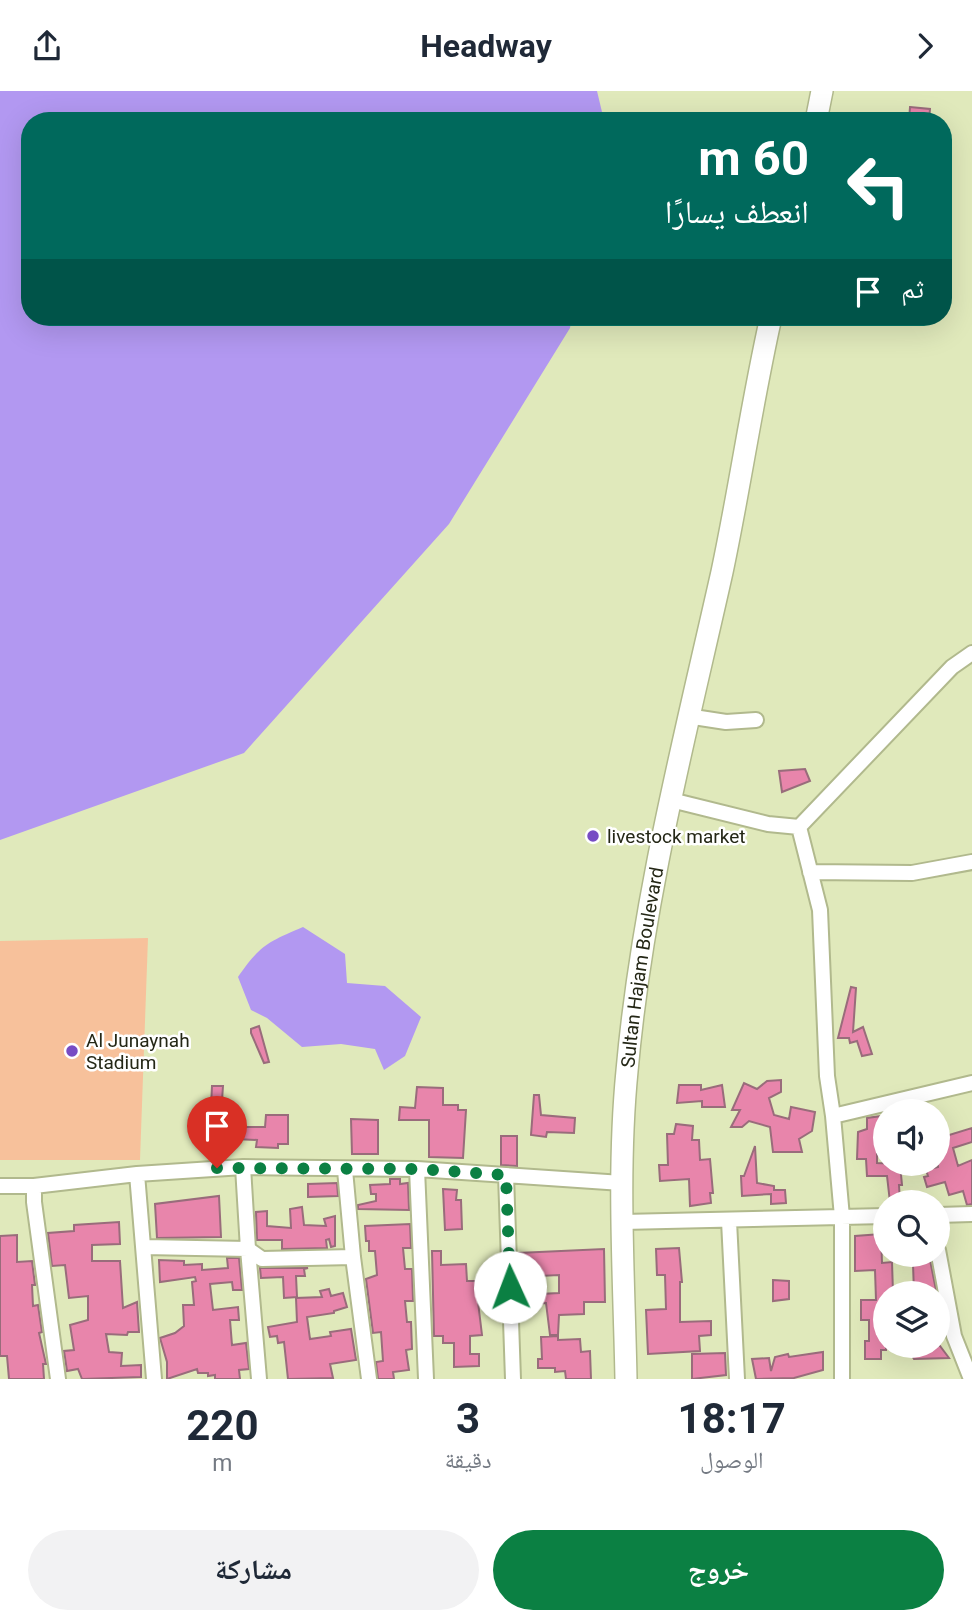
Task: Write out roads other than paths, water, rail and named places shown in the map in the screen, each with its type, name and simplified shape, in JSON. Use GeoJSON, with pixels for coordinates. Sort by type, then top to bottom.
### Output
{"type":"FeatureCollection","features":[{"type":"Feature","properties":{"kind":"highway"},"geometry":{"type":"LineString","coordinates":[[818,112],[822,91]]}},
{"type":"Feature","properties":{"kind":"highway","name":"Sultan Hajam Boulevard"},"geometry":{"type":"LineString","coordinates":[[626,1379],[622,1183],[627,1070],[639,968],[658,854],[687,716],[731,531],[769,326]]}},
{"type":"Feature","properties":{"kind":"street"},"geometry":{"type":"LineString","coordinates":[[799,827],[952,667],[972,653]]}},
{"type":"Feature","properties":{"kind":"street"},"geometry":{"type":"LineString","coordinates":[[687,716],[726,722],[757,720]]}},
{"type":"Feature","properties":{"kind":"street"},"geometry":{"type":"LineString","coordinates":[[671,800],[768,824],[799,827]]}},
{"type":"Feature","properties":{"kind":"street"},"geometry":{"type":"LineString","coordinates":[[799,827],[820,910],[827,1076],[834,1117],[842,1217],[842,1379]]}},
{"type":"Feature","properties":{"kind":"street"},"geometry":{"type":"LineString","coordinates":[[810,872],[912,873],[972,862]]}},
{"type":"Feature","properties":{"kind":"street"},"geometry":{"type":"LineString","coordinates":[[834,1117],[972,1083]]}},
{"type":"Feature","properties":{"kind":"street"},"geometry":{"type":"LineString","coordinates":[[0,1186],[34,1186],[137,1174],[243,1167],[417,1169],[622,1183]]}},
{"type":"Feature","properties":{"kind":"street"},"geometry":{"type":"LineString","coordinates":[[243,1167],[247,1249],[259,1379]]}},
{"type":"Feature","properties":{"kind":"street"},"geometry":{"type":"LineString","coordinates":[[417,1169],[426,1379]]}},
{"type":"Feature","properties":{"kind":"street"},"geometry":{"type":"LineString","coordinates":[[345,1170],[369,1379]]}},
{"type":"Feature","properties":{"kind":"street"},"geometry":{"type":"LineString","coordinates":[[137,1174],[153,1379]]}},
{"type":"Feature","properties":{"kind":"street"},"geometry":{"type":"LineString","coordinates":[[506,1175],[513,1379]]}},
{"type":"Feature","properties":{"kind":"street"},"geometry":{"type":"LineString","coordinates":[[34,1186],[58,1379]]}},
{"type":"Feature","properties":{"kind":"street"},"geometry":{"type":"LineString","coordinates":[[950,1215],[972,1214]]}},
{"type":"Feature","properties":{"kind":"street"},"geometry":{"type":"LineString","coordinates":[[623,1222],[873,1216]]}},
{"type":"Feature","properties":{"kind":"street"},"geometry":{"type":"LineString","coordinates":[[729,1221],[737,1379]]}},
{"type":"Feature","properties":{"kind":"street"},"geometry":{"type":"LineString","coordinates":[[144,1247],[247,1249],[262,1259],[353,1257]]}},
{"type":"Feature","properties":{"kind":"street"},"geometry":{"type":"LineString","coordinates":[[941,1267],[954,1336],[971,1379]]}},
{"type":"Feature","properties":{"kind":"place","name":"livestock market"},"geometry":{"type":"Point","coordinates":[593,836]}},
{"type":"Feature","properties":{"kind":"place","name":"Al Junaynah Stadium"},"geometry":{"type":"Point","coordinates":[72,1051]}}]}
